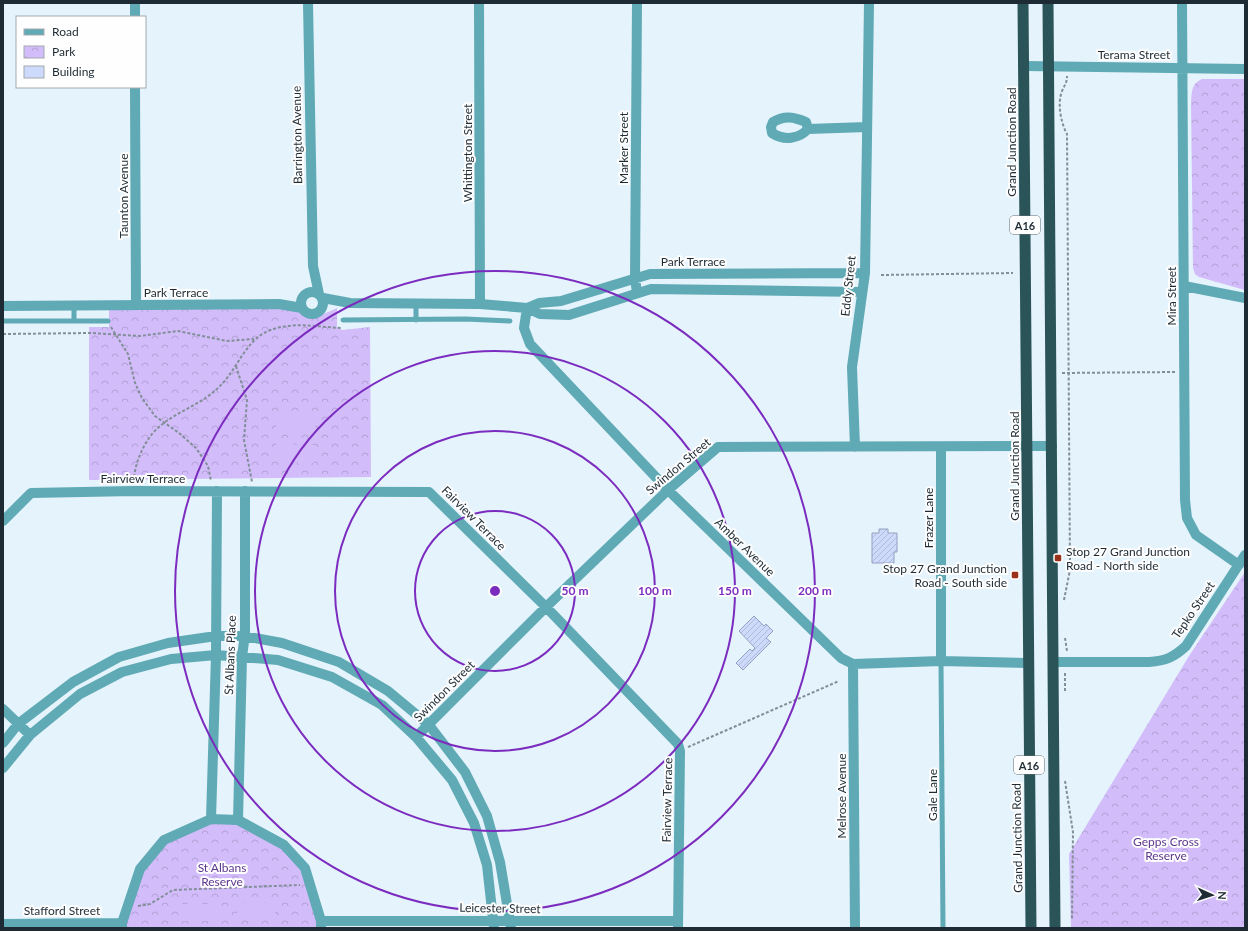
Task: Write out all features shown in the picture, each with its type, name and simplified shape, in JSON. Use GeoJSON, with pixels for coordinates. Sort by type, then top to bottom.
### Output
{"type":"FeatureCollection","features":[{"type":"Feature","properties":{"kind":"highway","name":"Grand Junction Road"},"geometry":{"type":"LineString","coordinates":[[1023,3],[1031,928]]}},
{"type":"Feature","properties":{"kind":"highway","name":"A16"},"geometry":{"type":"LineString","coordinates":[[1048,3],[1055,928]]}},
{"type":"Feature","properties":{"kind":"street"},"geometry":{"type":"LineString","coordinates":[[135,3],[135,16]]}},
{"type":"Feature","properties":{"kind":"street","name":"Barrington Avenue"},"geometry":{"type":"LineString","coordinates":[[308,3],[313,266],[321,300]]}},
{"type":"Feature","properties":{"kind":"street","name":"Whittington Street"},"geometry":{"type":"LineString","coordinates":[[479,3],[480,304]]}},
{"type":"Feature","properties":{"kind":"street","name":"Marker Street"},"geometry":{"type":"LineString","coordinates":[[637,3],[635,278],[637,293]]}},
{"type":"Feature","properties":{"kind":"street","name":"Eddy Street"},"geometry":{"type":"LineString","coordinates":[[855,447],[852,367],[861,292],[865,273],[869,3]]}},
{"type":"Feature","properties":{"kind":"street","name":"Mira Street"},"geometry":{"type":"LineString","coordinates":[[1182,3],[1185,500],[1187,518],[1196,535],[1239,565]]}},
{"type":"Feature","properties":{"kind":"street","name":"Terama Street"},"geometry":{"type":"LineString","coordinates":[[1024,66],[1245,69]]}},
{"type":"Feature","properties":{"kind":"street","name":"Taunton Avenue"},"geometry":{"type":"LineString","coordinates":[[135,88],[136,305]]}},
{"type":"Feature","properties":{"kind":"street"},"geometry":{"type":"LineString","coordinates":[[808,129],[867,127]]}},
{"type":"Feature","properties":{"kind":"street","name":"Barrington Avenue"},"geometry":{"type":"LineString","coordinates":[[303,300],[313,266]]}},
{"type":"Feature","properties":{"kind":"street","name":"Park Terrace"},"geometry":{"type":"LineString","coordinates":[[527,308],[540,303],[560,302],[650,274],[865,273]]}},
{"type":"Feature","properties":{"kind":"street"},"geometry":{"type":"LineString","coordinates":[[1184,286],[1245,298]]}},
{"type":"Feature","properties":{"kind":"street","name":"Park Terrace"},"geometry":{"type":"LineString","coordinates":[[3,306],[279,304],[303,300],[315,292],[321,300],[350,303],[480,304],[527,308],[540,314],[569,315],[651,289],[861,292]]}},
{"type":"Feature","properties":{"kind":"street"},"geometry":{"type":"LineString","coordinates":[[303,300],[308,314],[312,314],[320,311],[321,300]]}},
{"type":"Feature","properties":{"kind":"street","name":"Amber Avenue"},"geometry":{"type":"LineString","coordinates":[[527,308],[524,328],[530,344],[668,490],[841,658],[853,664]]}},
{"type":"Feature","properties":{"kind":"street","name":"Swindon Street"},"geometry":{"type":"LineString","coordinates":[[416,737],[546,607],[668,490],[718,447],[1052,446]]}},
{"type":"Feature","properties":{"kind":"street","name":"Frazer Lane"},"geometry":{"type":"LineString","coordinates":[[941,447],[941,662]]}},
{"type":"Feature","properties":{"kind":"street","name":"Fairview Terrace"},"geometry":{"type":"LineString","coordinates":[[3,521],[31,493],[134,491],[429,492],[546,607],[678,744],[680,751],[678,925]]}},
{"type":"Feature","properties":{"kind":"street","name":"St Albans Place"},"geometry":{"type":"LineString","coordinates":[[211,819],[216,655],[214,491]]}},
{"type":"Feature","properties":{"kind":"street","name":"St Albans Place"},"geometry":{"type":"LineString","coordinates":[[238,820],[242,656],[249,491]]}},
{"type":"Feature","properties":{"kind":"street","name":"Tepko Street"},"geometry":{"type":"LineString","coordinates":[[1053,662],[1162,662],[1174,657],[1186,646],[1245,555]]}},
{"type":"Feature","properties":{"kind":"street"},"geometry":{"type":"LineString","coordinates":[[3,743],[18,724],[73,682],[119,657],[168,643],[216,636],[244,636],[282,643],[339,662],[388,691],[429,725],[465,772],[487,816],[500,862],[511,925]]}},
{"type":"Feature","properties":{"kind":"street"},"geometry":{"type":"LineString","coordinates":[[3,768],[30,735],[80,694],[122,672],[171,659],[216,655],[278,660],[332,677],[382,705],[416,737],[452,780],[474,823],[487,864],[494,924]]}},
{"type":"Feature","properties":{"kind":"street"},"geometry":{"type":"LineString","coordinates":[[853,664],[1028,662]]}},
{"type":"Feature","properties":{"kind":"street","name":"Melrose Avenue"},"geometry":{"type":"LineString","coordinates":[[853,664],[854,928]]}},
{"type":"Feature","properties":{"kind":"street"},"geometry":{"type":"LineString","coordinates":[[3,709],[30,735]]}},
{"type":"Feature","properties":{"kind":"street"},"geometry":{"type":"LineString","coordinates":[[122,925],[140,869],[164,840],[211,819],[238,820],[284,845],[305,868],[321,925]]}},
{"type":"Feature","properties":{"kind":"street","name":"Stafford Street"},"geometry":{"type":"LineString","coordinates":[[3,924],[122,925]]}},
{"type":"Feature","properties":{"kind":"street","name":"Leicester Street"},"geometry":{"type":"LineString","coordinates":[[321,925],[678,925]]}},
{"type":"Feature","properties":{"kind":"lane"},"geometry":{"type":"LineString","coordinates":[[416,304],[416,320]]}},
{"type":"Feature","properties":{"kind":"lane"},"geometry":{"type":"LineString","coordinates":[[74,306],[74,321]]}},
{"type":"Feature","properties":{"kind":"lane"},"geometry":{"type":"LineString","coordinates":[[343,320],[465,319],[510,321]]}},
{"type":"Feature","properties":{"kind":"lane"},"geometry":{"type":"LineString","coordinates":[[3,321],[108,321]]}},
{"type":"Feature","properties":{"kind":"lane","name":"Gale Lane"},"geometry":{"type":"LineString","coordinates":[[941,662],[943,928]]}},
{"type":"Feature","properties":{"kind":"path"},"geometry":{"type":"LineString","coordinates":[[1064,601],[1070,570],[1067,134],[1061,124],[1062,91],[1067,84],[1066,67]]}},
{"type":"Feature","properties":{"kind":"path"},"geometry":{"type":"LineString","coordinates":[[881,275],[1013,273]]}},
{"type":"Feature","properties":{"kind":"path"},"geometry":{"type":"LineString","coordinates":[[134,491],[134,472],[141,453],[151,435],[164,423],[204,400],[220,386],[255,339],[265,332],[281,327],[303,326],[343,328],[343,320]]}},
{"type":"Feature","properties":{"kind":"path"},"geometry":{"type":"LineString","coordinates":[[108,321],[128,354],[135,383],[142,398],[155,416],[187,440],[204,458],[214,491]]}},
{"type":"Feature","properties":{"kind":"path"},"geometry":{"type":"LineString","coordinates":[[3,334],[140,336],[178,331],[227,341],[255,339]]}},
{"type":"Feature","properties":{"kind":"path"},"geometry":{"type":"LineString","coordinates":[[236,366],[246,400],[244,440],[249,491]]}},
{"type":"Feature","properties":{"kind":"path"},"geometry":{"type":"LineString","coordinates":[[1051,373],[1185,372]]}},
{"type":"Feature","properties":{"kind":"path"},"geometry":{"type":"LineString","coordinates":[[1064,632],[1067,651]]}},
{"type":"Feature","properties":{"kind":"path"},"geometry":{"type":"LineString","coordinates":[[1065,696],[1066,672]]}},
{"type":"Feature","properties":{"kind":"path"},"geometry":{"type":"LineString","coordinates":[[680,751],[839,681]]}},
{"type":"Feature","properties":{"kind":"path"},"geometry":{"type":"LineString","coordinates":[[1064,774],[1073,832],[1072,920]]}},
{"type":"Feature","properties":{"kind":"path"},"geometry":{"type":"LineString","coordinates":[[127,907],[150,904],[173,890],[310,885]]}},
{"type":"Feature","properties":{"kind":"green space"},"geometry":{"type":"Polygon","coordinates":[[[1202,79],[1245,79],[1245,290],[1199,277],[1195,274],[1193,268],[1191,103],[1194,86],[1202,79]]]}},
{"type":"Feature","properties":{"kind":"green space"},"geometry":{"type":"Polygon","coordinates":[[[284,308],[314,316],[327,313],[337,308],[337,327],[342,330],[370,327],[371,477],[89,480],[89,327],[109,327],[109,309],[284,308]]]}},
{"type":"Feature","properties":{"kind":"green space"},"geometry":{"type":"Polygon","coordinates":[[[276,415],[315,416],[315,434],[276,433],[276,415]]]}},
{"type":"Feature","properties":{"kind":"green space"},"geometry":{"type":"Polygon","coordinates":[[[276,444],[315,445],[314,463],[275,462],[276,444]]]}},
{"type":"Feature","properties":{"kind":"green space","name":"Gepps Cross Reserve"},"geometry":{"type":"Polygon","coordinates":[[[1245,572],[1245,928],[1071,928],[1069,854],[1189,656],[1245,572]]]}},
{"type":"Feature","properties":{"kind":"green space","name":"St Albans Reserve"},"geometry":{"type":"Polygon","coordinates":[[[238,820],[284,845],[305,868],[321,928],[122,928],[140,869],[164,840],[192,827],[238,820]]]}},
{"type":"Feature","properties":{"kind":"green space"},"geometry":{"type":"Polygon","coordinates":[[[237,903],[275,903],[275,920],[237,920],[237,903]]]}},
{"type":"Feature","properties":{"kind":"green space"},"geometry":{"type":"Polygon","coordinates":[[[182,904],[220,904],[220,921],[182,921],[182,904]]]}},
{"type":"Feature","properties":{"kind":"building"},"geometry":{"type":"Polygon","coordinates":[[[879,529],[888,529],[888,533],[897,533],[897,552],[894,552],[894,563],[872,563],[872,533],[879,533],[879,529]]]}},
{"type":"Feature","properties":{"kind":"building"},"geometry":{"type":"Polygon","coordinates":[[[754,616],[764,626],[766,624],[773,631],[766,638],[771,642],[743,670],[736,663],[750,649],[752,651],[755,648],[739,631],[754,616]]]}},
{"type":"Feature","properties":{"kind":"place","name":"Stop 27 Grand Junction Road - North side"},"geometry":{"type":"Point","coordinates":[1058,558]}},
{"type":"Feature","properties":{"kind":"place","name":"Stop 27 Grand Junction Road - South side"},"geometry":{"type":"Point","coordinates":[1015,575]}}]}
